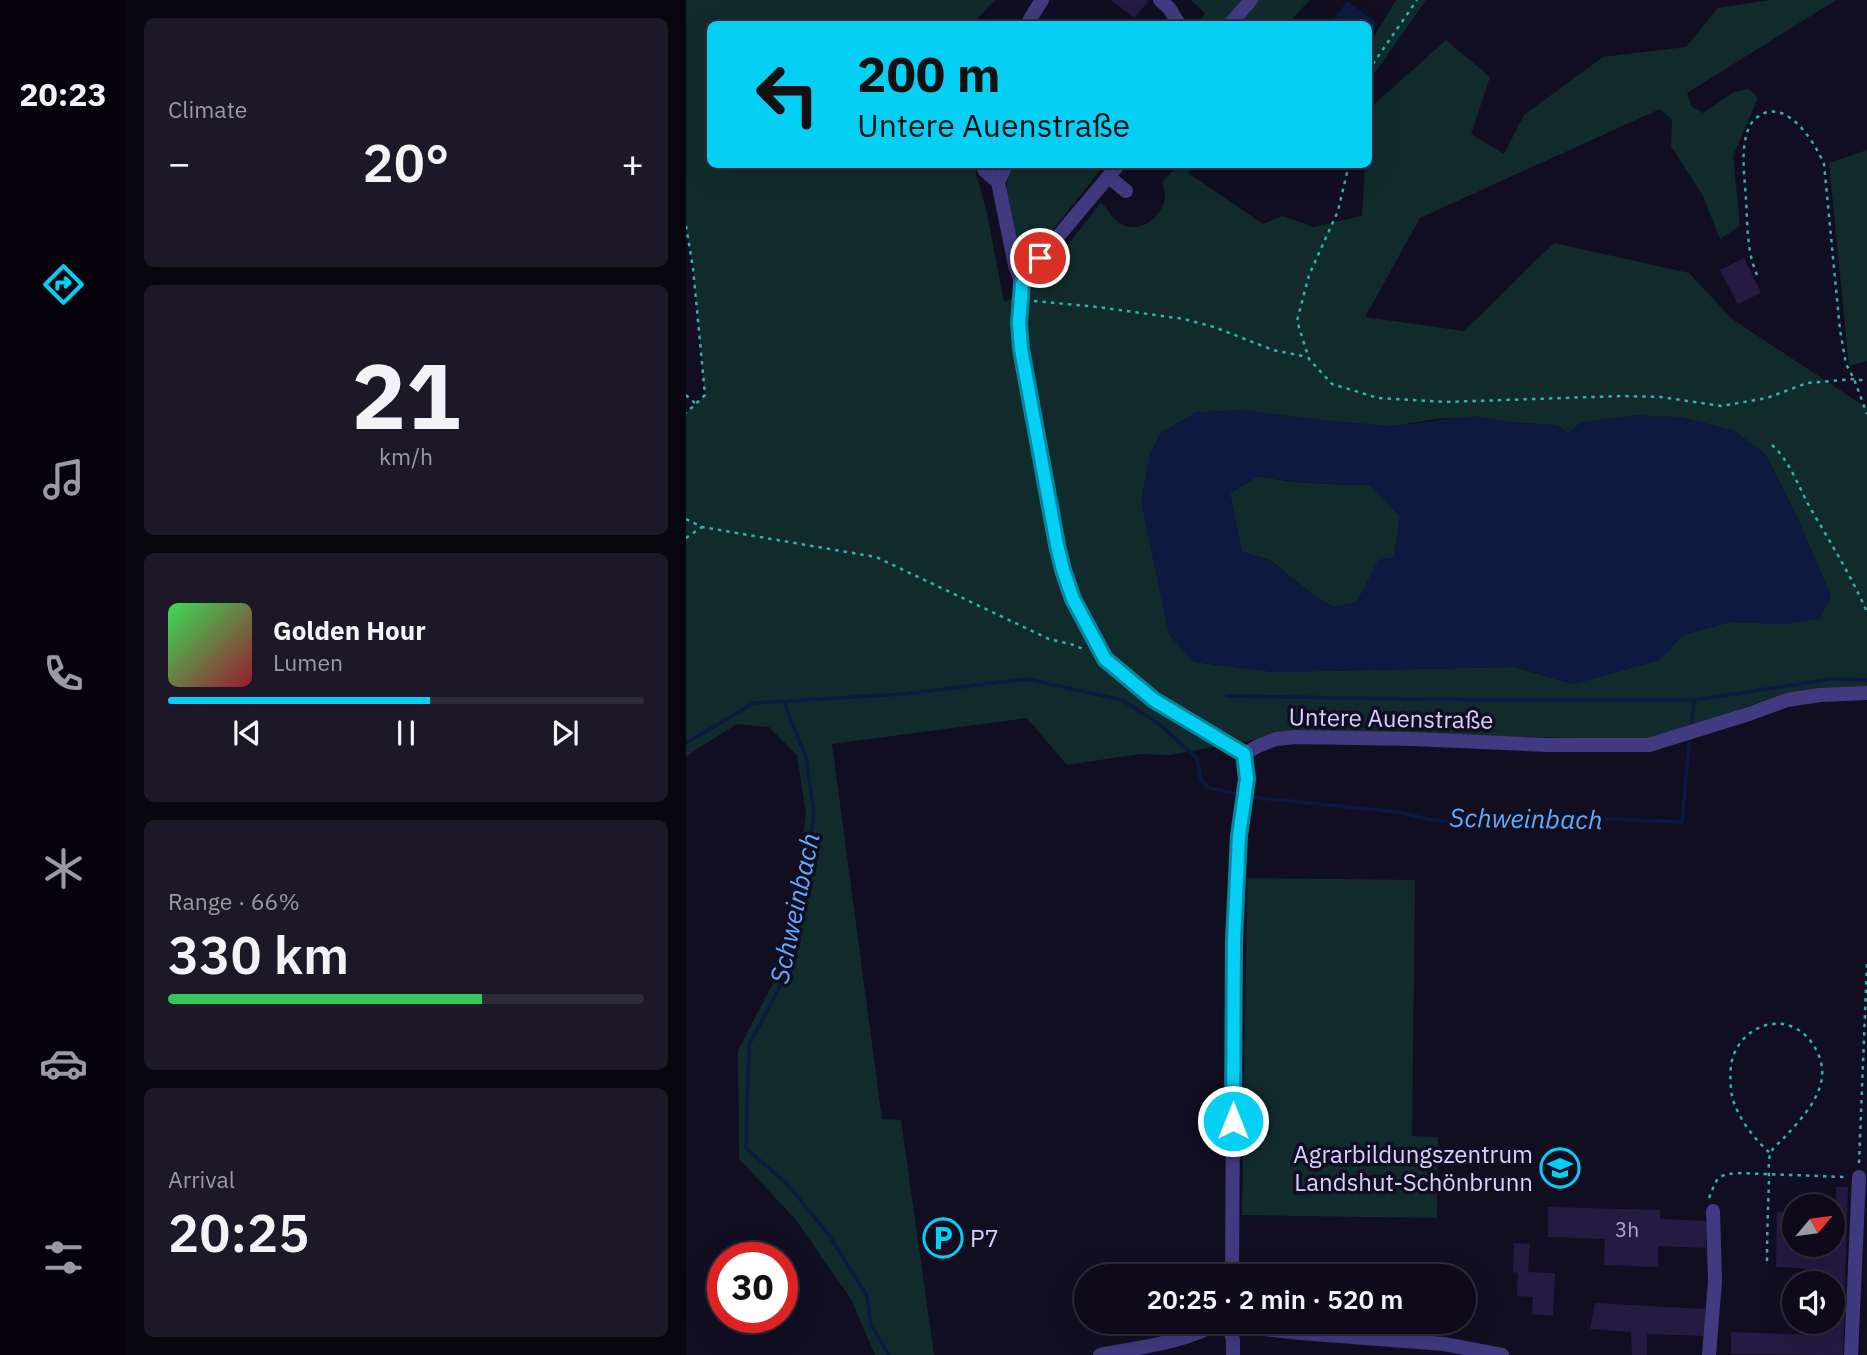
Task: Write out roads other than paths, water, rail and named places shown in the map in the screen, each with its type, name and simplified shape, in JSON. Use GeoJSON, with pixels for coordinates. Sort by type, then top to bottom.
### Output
{"type":"FeatureCollection","features":[{"type":"Feature","properties":{"kind":"street"},"geometry":{"type":"LineString","coordinates":[[1029,21],[1042,0]]}},
{"type":"Feature","properties":{"kind":"street"},"geometry":{"type":"LineString","coordinates":[[1160,0],[1177,21]]}},
{"type":"Feature","properties":{"kind":"street"},"geometry":{"type":"LineString","coordinates":[[1233,21],[1251,0]]}},
{"type":"Feature","properties":{"kind":"street"},"geometry":{"type":"LineString","coordinates":[[984,168],[998,182]]}},
{"type":"Feature","properties":{"kind":"street"},"geometry":{"type":"LineString","coordinates":[[1005,168],[998,182],[1015,265],[1022,284],[1019,323],[1021,349],[1063,570],[1073,599],[1105,659],[1154,700],[1244,754],[1247,779],[1238,852],[1234,940],[1232,1264]]}},
{"type":"Feature","properties":{"kind":"street"},"geometry":{"type":"LineString","coordinates":[[1022,284],[1111,170],[1126,191]]}},
{"type":"Feature","properties":{"kind":"street","name":"Untere Auenstraße"},"geometry":{"type":"LineString","coordinates":[[1244,754],[1276,740],[1296,737],[1549,745],[1649,745],[1787,699],[1867,693]]}},
{"type":"Feature","properties":{"kind":"street"},"geometry":{"type":"LineString","coordinates":[[1851,1355],[1859,1177]]}},
{"type":"Feature","properties":{"kind":"street"},"geometry":{"type":"LineString","coordinates":[[1709,1355],[1715,1281],[1713,1212]]}},
{"type":"Feature","properties":{"kind":"street"},"geometry":{"type":"LineString","coordinates":[[1100,1355],[1195,1334]]}},
{"type":"Feature","properties":{"kind":"street"},"geometry":{"type":"LineString","coordinates":[[1230,1334],[1233,1340],[1233,1355]]}},
{"type":"Feature","properties":{"kind":"street"},"geometry":{"type":"LineString","coordinates":[[1313,1334],[1444,1344],[1497,1354]]}},
{"type":"Feature","properties":{"kind":"water"},"geometry":{"type":"Polygon","coordinates":[[[1347,1],[1377,23],[1372,30],[1372,21],[1332,21],[1347,1]]]}},
{"type":"Feature","properties":{"kind":"water"},"geometry":{"type":"Polygon","coordinates":[[[1241,410],[1392,426],[1474,416],[1558,425],[1567,434],[1581,422],[1637,415],[1681,417],[1735,431],[1766,455],[1799,521],[1831,597],[1820,619],[1786,624],[1730,622],[1683,635],[1660,660],[1573,684],[1514,667],[1273,672],[1194,662],[1169,635],[1141,502],[1150,454],[1161,433],[1197,412],[1241,410]],[[1258,476],[1230,493],[1242,552],[1269,560],[1313,595],[1333,607],[1357,602],[1378,560],[1394,557],[1400,516],[1370,485],[1258,476]]]}},
{"type":"Feature","properties":{"kind":"waterway","name":"Schweinbach"},"geometry":{"type":"LineString","coordinates":[[686,743],[754,703],[903,694],[1027,679],[1122,700],[1159,724],[1197,758],[1201,780],[1209,788],[1237,794]]}},
{"type":"Feature","properties":{"kind":"waterway","name":"Schweinbach"},"geometry":{"type":"LineString","coordinates":[[1227,696],[1694,700],[1832,679],[1867,680]]}},
{"type":"Feature","properties":{"kind":"waterway","name":"Schweinbach"},"geometry":{"type":"LineString","coordinates":[[1691,727],[1694,701]]}},
{"type":"Feature","properties":{"kind":"waterway","name":"Schweinbach"},"geometry":{"type":"LineString","coordinates":[[784,702],[806,758],[814,813],[804,886],[785,977],[749,1045],[746,1148],[787,1184],[829,1235],[867,1296],[871,1325],[889,1355]]}},
{"type":"Feature","properties":{"kind":"waterway","name":"Schweinbach"},"geometry":{"type":"LineString","coordinates":[[1251,797],[1398,812],[1431,820],[1493,824],[1535,816],[1682,822],[1689,744]]}},
{"type":"Feature","properties":{"kind":"place","name":"Agrarbildungszentrum Landshut-Schönbrunn"},"geometry":{"type":"Point","coordinates":[1560,1168]}},
{"type":"Feature","properties":{"kind":"place","name":"P7"},"geometry":{"type":"Point","coordinates":[943,1238]}}]}
